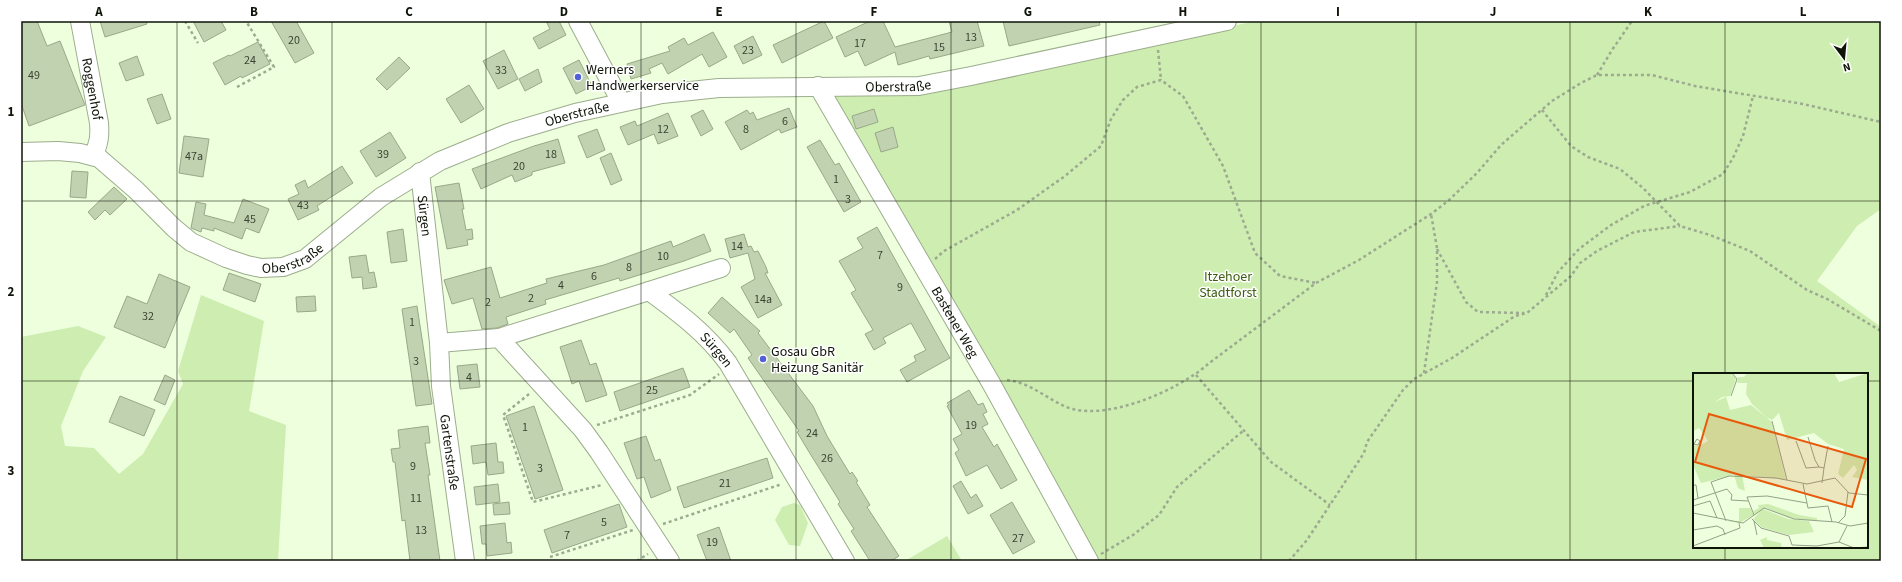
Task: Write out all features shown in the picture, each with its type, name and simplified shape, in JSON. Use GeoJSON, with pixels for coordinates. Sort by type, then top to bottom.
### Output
{"type":"FeatureCollection","features":[{"type":"Feature","properties":{"kind":"street","name":"Roggenhof"},"geometry":{"type":"LineString","coordinates":[[80,21],[99,123],[100,137],[98,146],[93,156]]}},
{"type":"Feature","properties":{"kind":"street"},"geometry":{"type":"LineString","coordinates":[[578,21],[621,102]]}},
{"type":"Feature","properties":{"kind":"street","name":"Oberstraße"},"geometry":{"type":"LineString","coordinates":[[21,152],[58,151],[93,156],[107,164],[174,228],[191,242],[226,258],[247,265],[272,268],[294,265],[305,259],[381,197],[420,172],[454,154],[508,133],[575,113],[662,94],[718,88],[903,86],[940,83],[1227,21]]}},
{"type":"Feature","properties":{"kind":"street","name":"Bastener Weg"},"geometry":{"type":"LineString","coordinates":[[818,86],[1093,558]]}},
{"type":"Feature","properties":{"kind":"street","name":"Sürgen"},"geometry":{"type":"LineString","coordinates":[[420,172],[439,344]]}},
{"type":"Feature","properties":{"kind":"street"},"geometry":{"type":"LineString","coordinates":[[439,344],[499,338],[721,268]]}},
{"type":"Feature","properties":{"kind":"street","name":"Sürgen"},"geometry":{"type":"LineString","coordinates":[[649,291],[704,334],[730,366],[845,561]]}},
{"type":"Feature","properties":{"kind":"street"},"geometry":{"type":"LineString","coordinates":[[499,338],[583,430],[670,561]]}},
{"type":"Feature","properties":{"kind":"street","name":"Gartenstraße"},"geometry":{"type":"LineString","coordinates":[[439,344],[441,386],[465,561]]}},
{"type":"Feature","properties":{"kind":"path"},"geometry":{"type":"LineString","coordinates":[[185,21],[198,43]]}},
{"type":"Feature","properties":{"kind":"path"},"geometry":{"type":"LineString","coordinates":[[237,87],[274,66],[246,21]]}},
{"type":"Feature","properties":{"kind":"path"},"geometry":{"type":"LineString","coordinates":[[1597,75],[1632,21]]}},
{"type":"Feature","properties":{"kind":"path"},"geometry":{"type":"LineString","coordinates":[[1157,36],[1161,80],[1184,96],[1223,166],[1255,252],[1280,276],[1316,283]]}},
{"type":"Feature","properties":{"kind":"path"},"geometry":{"type":"LineString","coordinates":[[991,383],[998,380],[1009,380],[1032,388],[1065,407],[1099,411],[1143,401],[1196,375],[1208,364],[1316,283],[1359,260],[1431,214],[1448,201],[1477,173],[1501,145],[1542,110],[1569,90],[1597,75],[1652,75],[1695,86],[1803,104],[1881,122]]}},
{"type":"Feature","properties":{"kind":"path"},"geometry":{"type":"LineString","coordinates":[[924,268],[944,251],[1017,210],[1065,176],[1101,146],[1111,119],[1123,100],[1136,87],[1161,80]]}},
{"type":"Feature","properties":{"kind":"path"},"geometry":{"type":"LineString","coordinates":[[1545,298],[1558,272],[1579,249],[1611,225],[1644,206],[1690,192],[1723,174],[1743,136],[1753,96]]}},
{"type":"Feature","properties":{"kind":"path"},"geometry":{"type":"LineString","coordinates":[[1542,110],[1571,146],[1588,157],[1620,169],[1643,188],[1680,226]]}},
{"type":"Feature","properties":{"kind":"path"},"geometry":{"type":"LineString","coordinates":[[1424,373],[1437,282],[1437,248],[1431,214]]}},
{"type":"Feature","properties":{"kind":"path"},"geometry":{"type":"LineString","coordinates":[[1289,561],[1308,540],[1364,453],[1367,442],[1403,390],[1414,379],[1452,358],[1515,316],[1527,313],[1571,276],[1580,263],[1597,251],[1634,232],[1680,226],[1710,235],[1750,251],[1807,290],[1829,300],[1881,331]]}},
{"type":"Feature","properties":{"kind":"path"},"geometry":{"type":"LineString","coordinates":[[1437,248],[1466,302],[1478,312],[1506,311],[1527,313]]}},
{"type":"Feature","properties":{"kind":"path"},"geometry":{"type":"LineString","coordinates":[[583,430],[690,395],[730,366]]}},
{"type":"Feature","properties":{"kind":"path"},"geometry":{"type":"LineString","coordinates":[[1196,375],[1271,462],[1330,505]]}},
{"type":"Feature","properties":{"kind":"path"},"geometry":{"type":"LineString","coordinates":[[542,384],[503,415],[533,502],[618,481]]}},
{"type":"Feature","properties":{"kind":"path"},"geometry":{"type":"LineString","coordinates":[[1093,558],[1133,535],[1159,515],[1177,487],[1243,431]]}},
{"type":"Feature","properties":{"kind":"path"},"geometry":{"type":"LineString","coordinates":[[550,557],[797,479]]}},
{"type":"Feature","properties":{"kind":"green space","name":"Itzehoer Stadtforst"},"geometry":{"type":"Polygon","coordinates":[[[1256,21],[1881,21],[1881,209],[1857,226],[1817,281],[1881,327],[1881,561],[1097,561],[824,94],[919,94],[1256,21]]]}},
{"type":"Feature","properties":{"kind":"green space"},"geometry":{"type":"Polygon","coordinates":[[[201,295],[264,321],[249,411],[286,425],[278,561],[21,561],[21,337],[78,326],[106,337],[83,371],[61,426],[65,446],[94,448],[119,474],[143,454],[183,384],[178,371],[201,295]]]}},
{"type":"Feature","properties":{"kind":"green space"},"geometry":{"type":"Polygon","coordinates":[[[794,503],[800,505],[808,523],[800,546],[789,545],[775,520],[782,507],[794,503]]]}},
{"type":"Feature","properties":{"kind":"green space"},"geometry":{"type":"Polygon","coordinates":[[[947,536],[962,561],[905,561],[947,536]]]}},
{"type":"Feature","properties":{"kind":"building"},"geometry":{"type":"Polygon","coordinates":[[[21,21],[37,21],[47,46],[60,41],[85,105],[29,126],[21,103],[21,21]]]}},
{"type":"Feature","properties":{"kind":"building"},"geometry":{"type":"Polygon","coordinates":[[[100,21],[146,21],[147,24],[105,37],[100,21]]]}},
{"type":"Feature","properties":{"kind":"building"},"geometry":{"type":"Polygon","coordinates":[[[193,21],[221,21],[226,30],[204,42],[193,21]]]}},
{"type":"Feature","properties":{"kind":"building"},"geometry":{"type":"Polygon","coordinates":[[[271,21],[296,21],[314,53],[295,63],[271,21]]]}},
{"type":"Feature","properties":{"kind":"building"},"geometry":{"type":"Polygon","coordinates":[[[546,21],[559,21],[566,35],[539,49],[533,38],[550,29],[546,21]]]}},
{"type":"Feature","properties":{"kind":"building"},"geometry":{"type":"Polygon","coordinates":[[[824,21],[833,38],[782,63],[773,45],[824,21]]]}},
{"type":"Feature","properties":{"kind":"building"},"geometry":{"type":"Polygon","coordinates":[[[870,21],[883,21],[895,47],[952,32],[949,21],[977,21],[984,46],[930,59],[929,56],[898,65],[895,52],[865,66],[858,51],[845,57],[836,37],[870,21]]]}},
{"type":"Feature","properties":{"kind":"building"},"geometry":{"type":"Polygon","coordinates":[[[1003,21],[1099,21],[1100,25],[1009,46],[1003,21]]]}},
{"type":"Feature","properties":{"kind":"building"},"geometry":{"type":"Polygon","coordinates":[[[713,32],[727,57],[709,67],[702,54],[668,74],[662,63],[649,69],[651,73],[631,79],[627,64],[670,51],[668,47],[684,38],[688,45],[713,32]]]}},
{"type":"Feature","properties":{"kind":"building"},"geometry":{"type":"Polygon","coordinates":[[[753,36],[762,55],[743,64],[734,46],[753,36]]]}},
{"type":"Feature","properties":{"kind":"building"},"geometry":{"type":"Polygon","coordinates":[[[258,42],[270,64],[242,78],[241,76],[225,85],[213,63],[258,42]]]}},
{"type":"Feature","properties":{"kind":"building"},"geometry":{"type":"Polygon","coordinates":[[[504,50],[518,79],[498,89],[483,61],[504,50]]]}},
{"type":"Feature","properties":{"kind":"building"},"geometry":{"type":"Polygon","coordinates":[[[137,56],[144,75],[126,81],[119,63],[137,56]]]}},
{"type":"Feature","properties":{"kind":"building"},"geometry":{"type":"Polygon","coordinates":[[[399,57],[410,68],[387,90],[376,79],[399,57]]]}},
{"type":"Feature","properties":{"kind":"building","name":"Werners Handwerkerservice"},"geometry":{"type":"Polygon","coordinates":[[[579,60],[592,86],[576,94],[563,68],[579,60]]]}},
{"type":"Feature","properties":{"kind":"building"},"geometry":{"type":"Polygon","coordinates":[[[538,69],[542,82],[525,91],[519,79],[538,69]]]}},
{"type":"Feature","properties":{"kind":"building"},"geometry":{"type":"Polygon","coordinates":[[[469,85],[484,109],[461,123],[446,99],[469,85]]]}},
{"type":"Feature","properties":{"kind":"building"},"geometry":{"type":"Polygon","coordinates":[[[162,94],[171,119],[157,124],[147,99],[162,94]]]}},
{"type":"Feature","properties":{"kind":"building"},"geometry":{"type":"Polygon","coordinates":[[[789,108],[797,127],[781,133],[779,129],[741,150],[725,122],[747,110],[750,114],[753,112],[757,120],[789,108]]]}},
{"type":"Feature","properties":{"kind":"building"},"geometry":{"type":"Polygon","coordinates":[[[874,109],[878,122],[856,129],[852,116],[874,109]]]}},
{"type":"Feature","properties":{"kind":"building"},"geometry":{"type":"Polygon","coordinates":[[[703,110],[713,129],[701,136],[691,116],[703,110]]]}},
{"type":"Feature","properties":{"kind":"building"},"geometry":{"type":"Polygon","coordinates":[[[668,113],[678,136],[658,144],[654,134],[628,145],[620,127],[635,121],[637,126],[668,113]]]}},
{"type":"Feature","properties":{"kind":"building"},"geometry":{"type":"Polygon","coordinates":[[[893,127],[898,147],[881,152],[875,133],[893,127]]]}},
{"type":"Feature","properties":{"kind":"building"},"geometry":{"type":"Polygon","coordinates":[[[597,129],[605,150],[587,158],[578,136],[597,129]]]}},
{"type":"Feature","properties":{"kind":"building"},"geometry":{"type":"Polygon","coordinates":[[[390,132],[406,158],[376,177],[360,151],[390,132]]]}},
{"type":"Feature","properties":{"kind":"building"},"geometry":{"type":"Polygon","coordinates":[[[184,136],[209,139],[203,177],[179,173],[184,136]]]}},
{"type":"Feature","properties":{"kind":"building"},"geometry":{"type":"Polygon","coordinates":[[[558,139],[565,163],[532,172],[532,175],[515,182],[512,175],[481,189],[472,169],[534,146],[558,139]]]}},
{"type":"Feature","properties":{"kind":"building"},"geometry":{"type":"Polygon","coordinates":[[[820,140],[835,165],[839,163],[861,202],[844,212],[807,147],[820,140]]]}},
{"type":"Feature","properties":{"kind":"building"},"geometry":{"type":"Polygon","coordinates":[[[611,153],[622,180],[611,185],[600,158],[611,153]]]}},
{"type":"Feature","properties":{"kind":"building"},"geometry":{"type":"Polygon","coordinates":[[[342,166],[353,183],[317,206],[319,210],[298,220],[288,199],[299,194],[295,185],[305,180],[308,188],[342,166]]]}},
{"type":"Feature","properties":{"kind":"building"},"geometry":{"type":"Polygon","coordinates":[[[72,171],[88,172],[86,198],[70,197],[72,171]]]}},
{"type":"Feature","properties":{"kind":"building"},"geometry":{"type":"Polygon","coordinates":[[[459,183],[466,230],[472,229],[473,239],[467,240],[468,245],[447,249],[435,187],[459,183]]]}},
{"type":"Feature","properties":{"kind":"building"},"geometry":{"type":"Polygon","coordinates":[[[114,187],[127,199],[110,215],[105,210],[95,220],[88,212],[114,187]]]}},
{"type":"Feature","properties":{"kind":"building"},"geometry":{"type":"Polygon","coordinates":[[[243,199],[269,209],[259,233],[246,228],[242,239],[214,228],[214,231],[202,228],[201,232],[191,228],[196,202],[206,204],[204,215],[234,223],[243,199]]]}},
{"type":"Feature","properties":{"kind":"building"},"geometry":{"type":"Polygon","coordinates":[[[877,227],[950,358],[907,382],[900,370],[916,361],[914,356],[926,350],[911,323],[883,338],[886,343],[874,350],[865,334],[873,330],[851,293],[856,290],[839,261],[863,248],[857,238],[877,227]]]}},
{"type":"Feature","properties":{"kind":"building"},"geometry":{"type":"Polygon","coordinates":[[[403,229],[407,261],[391,263],[387,232],[403,229]]]}},
{"type":"Feature","properties":{"kind":"building"},"geometry":{"type":"Polygon","coordinates":[[[704,234],[711,251],[620,281],[619,278],[545,300],[546,304],[506,317],[508,324],[497,328],[482,329],[473,298],[452,304],[444,280],[491,267],[500,298],[547,283],[546,279],[604,265],[671,241],[673,247],[704,234]]]}},
{"type":"Feature","properties":{"kind":"building"},"geometry":{"type":"Polygon","coordinates":[[[744,234],[748,247],[751,246],[754,252],[758,251],[768,273],[765,273],[782,305],[758,318],[741,287],[755,279],[748,253],[730,258],[725,239],[744,234]]]}},
{"type":"Feature","properties":{"kind":"building"},"geometry":{"type":"Polygon","coordinates":[[[366,255],[369,273],[374,272],[377,287],[363,289],[362,277],[352,278],[349,257],[366,255]]]}},
{"type":"Feature","properties":{"kind":"building"},"geometry":{"type":"Polygon","coordinates":[[[229,273],[261,284],[255,302],[223,290],[229,273]]]}},
{"type":"Feature","properties":{"kind":"building"},"geometry":{"type":"Polygon","coordinates":[[[159,274],[190,287],[165,348],[114,327],[127,296],[147,304],[159,274]]]}},
{"type":"Feature","properties":{"kind":"building"},"geometry":{"type":"Polygon","coordinates":[[[315,296],[316,311],[297,312],[296,297],[315,296]]]}},
{"type":"Feature","properties":{"kind":"building"},"geometry":{"type":"Polygon","coordinates":[[[722,297],[760,331],[758,333],[813,406],[827,436],[850,474],[852,472],[858,481],[856,482],[870,505],[867,507],[899,556],[891,561],[870,561],[851,531],[854,529],[838,504],[840,502],[797,432],[799,431],[748,358],[752,355],[734,329],[730,333],[708,313],[722,297]]]}},
{"type":"Feature","properties":{"kind":"building"},"geometry":{"type":"Polygon","coordinates":[[[417,306],[432,404],[416,406],[402,309],[417,306]]]}},
{"type":"Feature","properties":{"kind":"building"},"geometry":{"type":"Polygon","coordinates":[[[581,340],[590,365],[596,363],[607,395],[586,402],[579,381],[572,384],[560,347],[581,340]]]}},
{"type":"Feature","properties":{"kind":"building"},"geometry":{"type":"Polygon","coordinates":[[[477,364],[480,387],[460,389],[457,366],[477,364]]]}},
{"type":"Feature","properties":{"kind":"building"},"geometry":{"type":"Polygon","coordinates":[[[683,368],[690,387],[620,411],[614,392],[683,368]]]}},
{"type":"Feature","properties":{"kind":"building"},"geometry":{"type":"Polygon","coordinates":[[[165,375],[175,380],[165,405],[154,400],[165,375]]]}},
{"type":"Feature","properties":{"kind":"building"},"geometry":{"type":"Polygon","coordinates":[[[969,390],[978,405],[983,403],[987,412],[983,414],[988,424],[982,427],[994,447],[997,444],[1017,480],[1001,489],[987,465],[966,476],[955,453],[959,450],[953,439],[962,434],[947,406],[949,405],[947,403],[969,390]]]}},
{"type":"Feature","properties":{"kind":"building"},"geometry":{"type":"Polygon","coordinates":[[[120,396],[155,410],[144,436],[109,422],[120,396]]]}},
{"type":"Feature","properties":{"kind":"building"},"geometry":{"type":"Polygon","coordinates":[[[534,406],[563,490],[535,499],[506,416],[534,406]]]}},
{"type":"Feature","properties":{"kind":"building"},"geometry":{"type":"Polygon","coordinates":[[[428,426],[430,443],[425,443],[440,561],[410,561],[405,520],[402,521],[395,462],[393,462],[391,449],[400,448],[398,430],[428,426]]]}},
{"type":"Feature","properties":{"kind":"building"},"geometry":{"type":"Polygon","coordinates":[[[646,436],[655,461],[660,459],[671,490],[651,498],[644,477],[637,479],[624,443],[646,436]]]}},
{"type":"Feature","properties":{"kind":"building"},"geometry":{"type":"Polygon","coordinates":[[[496,443],[498,462],[503,462],[504,473],[488,475],[486,462],[473,464],[471,446],[496,443]]]}},
{"type":"Feature","properties":{"kind":"building"},"geometry":{"type":"Polygon","coordinates":[[[767,458],[773,478],[684,508],[677,487],[767,458]]]}},
{"type":"Feature","properties":{"kind":"building"},"geometry":{"type":"Polygon","coordinates":[[[961,481],[971,498],[976,494],[983,506],[968,514],[953,486],[961,481]]]}},
{"type":"Feature","properties":{"kind":"building"},"geometry":{"type":"Polygon","coordinates":[[[498,484],[500,502],[476,505],[474,487],[498,484]]]}},
{"type":"Feature","properties":{"kind":"building"},"geometry":{"type":"Polygon","coordinates":[[[509,502],[510,514],[494,515],[493,504],[509,502]]]}},
{"type":"Feature","properties":{"kind":"building"},"geometry":{"type":"Polygon","coordinates":[[[1012,502],[1035,542],[1013,554],[990,515],[1012,502]]]}},
{"type":"Feature","properties":{"kind":"building"},"geometry":{"type":"Polygon","coordinates":[[[619,504],[627,527],[552,553],[544,530],[619,504]]]}},
{"type":"Feature","properties":{"kind":"building"},"geometry":{"type":"Polygon","coordinates":[[[505,523],[507,543],[511,542],[512,553],[487,556],[486,544],[482,544],[480,526],[505,523]]]}},
{"type":"Feature","properties":{"kind":"building"},"geometry":{"type":"Polygon","coordinates":[[[719,527],[731,561],[707,561],[697,535],[719,527]]]}},
{"type":"Feature","properties":{"kind":"place","name":"Werners Handwerkerservice"},"geometry":{"type":"Point","coordinates":[578,77]}},
{"type":"Feature","properties":{"kind":"place","name":"Gosau GbR Heizung Sanitär"},"geometry":{"type":"Point","coordinates":[763,359]}}]}
